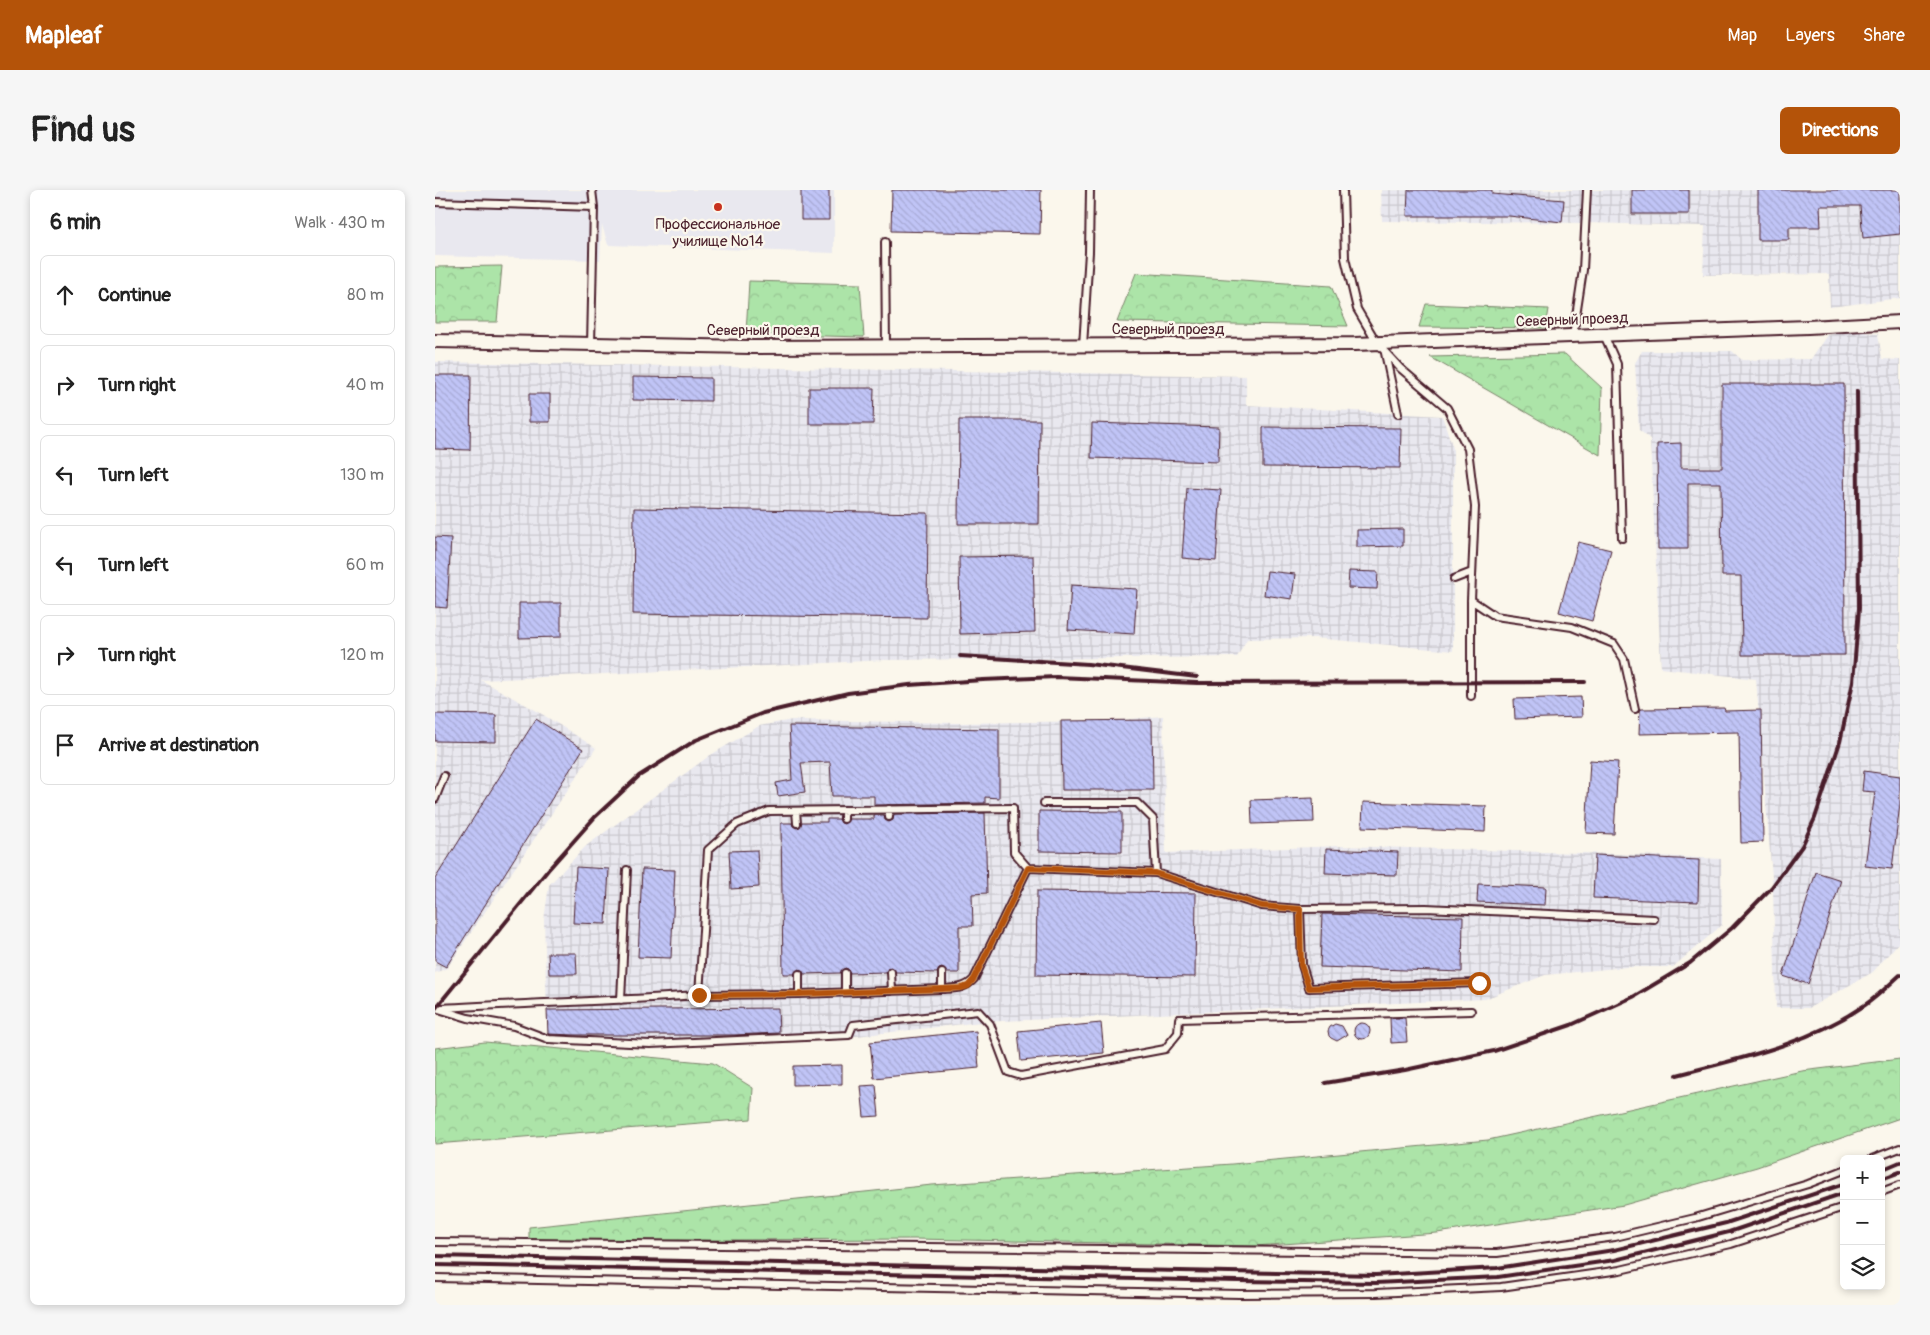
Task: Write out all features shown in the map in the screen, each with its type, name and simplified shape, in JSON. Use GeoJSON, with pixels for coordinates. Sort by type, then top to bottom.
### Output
{"type":"FeatureCollection","features":[{"type":"Feature","properties":{"kind":"street","name":"Северный проезд"},"geometry":{"type":"LineString","coordinates":[[435,341],[591,345],[1381,348],[1573,336],[1900,322]]}},
{"type":"Feature","properties":{"kind":"lane"},"geometry":{"type":"LineString","coordinates":[[591,345],[594,207],[592,190]]}},
{"type":"Feature","properties":{"kind":"lane"},"geometry":{"type":"LineString","coordinates":[[1083,346],[1089,252],[1090,190]]}},
{"type":"Feature","properties":{"kind":"lane"},"geometry":{"type":"LineString","coordinates":[[1343,190],[1345,258],[1357,308],[1381,348],[1400,368],[1447,408],[1468,449],[1475,507],[1471,600],[1471,696]]}},
{"type":"Feature","properties":{"kind":"lane"},"geometry":{"type":"LineString","coordinates":[[1573,336],[1583,270],[1587,190]]}},
{"type":"Feature","properties":{"kind":"lane"},"geometry":{"type":"LineString","coordinates":[[435,202],[594,207]]}},
{"type":"Feature","properties":{"kind":"lane"},"geometry":{"type":"LineString","coordinates":[[885,242],[886,346]]}},
{"type":"Feature","properties":{"kind":"lane"},"geometry":{"type":"LineString","coordinates":[[1604,335],[1617,364],[1622,538]]}},
{"type":"Feature","properties":{"kind":"lane"},"geometry":{"type":"LineString","coordinates":[[1381,348],[1398,414]]}},
{"type":"Feature","properties":{"kind":"lane"},"geometry":{"type":"LineString","coordinates":[[1454,579],[1472,572]]}},
{"type":"Feature","properties":{"kind":"lane"},"geometry":{"type":"LineString","coordinates":[[1471,600],[1495,616],[1572,627],[1614,644],[1625,660],[1635,709]]}},
{"type":"Feature","properties":{"kind":"lane"},"geometry":{"type":"LineString","coordinates":[[435,799],[444,776]]}},
{"type":"Feature","properties":{"kind":"lane"},"geometry":{"type":"LineString","coordinates":[[1044,803],[1137,803],[1153,819],[1155,873]]}},
{"type":"Feature","properties":{"kind":"lane"},"geometry":{"type":"LineString","coordinates":[[699,995],[708,850],[737,824],[769,811],[889,809],[938,811],[1013,808],[1014,852],[1028,868],[1155,873],[1262,906],[1300,909],[1425,908],[1654,919]]}},
{"type":"Feature","properties":{"kind":"lane"},"geometry":{"type":"LineString","coordinates":[[889,809],[889,817]]}},
{"type":"Feature","properties":{"kind":"lane"},"geometry":{"type":"LineString","coordinates":[[844,810],[844,819]]}},
{"type":"Feature","properties":{"kind":"lane"},"geometry":{"type":"LineString","coordinates":[[796,811],[797,822]]}},
{"type":"Feature","properties":{"kind":"lane"},"geometry":{"type":"LineString","coordinates":[[435,1008],[699,995],[799,994],[961,988],[968,986],[974,979],[1028,868]]}},
{"type":"Feature","properties":{"kind":"lane"},"geometry":{"type":"LineString","coordinates":[[621,1000],[627,870]]}},
{"type":"Feature","properties":{"kind":"lane"},"geometry":{"type":"LineString","coordinates":[[1300,909],[1301,965],[1309,988],[1479,983]]}},
{"type":"Feature","properties":{"kind":"lane"},"geometry":{"type":"LineString","coordinates":[[891,972],[891,991]]}},
{"type":"Feature","properties":{"kind":"lane"},"geometry":{"type":"LineString","coordinates":[[845,973],[845,992]]}},
{"type":"Feature","properties":{"kind":"lane"},"geometry":{"type":"LineString","coordinates":[[942,973],[942,989]]}},
{"type":"Feature","properties":{"kind":"lane"},"geometry":{"type":"LineString","coordinates":[[799,974],[799,994]]}},
{"type":"Feature","properties":{"kind":"lane"},"geometry":{"type":"LineString","coordinates":[[435,1008],[468,1018],[514,1026],[548,1039],[650,1044],[849,1035],[853,1025],[978,1011],[990,1024],[1007,1072],[1021,1076],[1165,1049],[1178,1033],[1179,1019],[1471,1011]]}},
{"type":"Feature","properties":{"kind":"lane"},"geometry":{"type":"LineString","coordinates":[[1882,1155],[1900,1148]]}},
{"type":"Feature","properties":{"kind":"lane"},"geometry":{"type":"LineString","coordinates":[[435,1242],[1497,1253],[1615,1237],[1695,1218],[1809,1184],[1840,1172]]}},
{"type":"Feature","properties":{"kind":"lane"},"geometry":{"type":"LineString","coordinates":[[1885,1191],[1900,1185]]}},
{"type":"Feature","properties":{"kind":"lane"},"geometry":{"type":"LineString","coordinates":[[435,1278],[1239,1294],[1376,1293],[1481,1288],[1501,1287],[1620,1270],[1731,1244],[1840,1208]]}},
{"type":"Feature","properties":{"kind":"shaded area"},"geometry":{"type":"Polygon","coordinates":[[[435,190],[834,190],[834,253],[608,245],[602,225],[600,260],[435,256],[435,190]]]}},
{"type":"Feature","properties":{"kind":"shaded area"},"geometry":{"type":"Polygon","coordinates":[[[1381,190],[1900,190],[1900,298],[1830,307],[1829,274],[1703,275],[1705,226],[1382,221],[1381,190]]]}},
{"type":"Feature","properties":{"kind":"shaded area"},"geometry":{"type":"Polygon","coordinates":[[[1856,331],[1878,334],[1882,359],[1900,360],[1900,941],[1873,972],[1809,1008],[1776,1008],[1773,889],[1756,679],[1661,668],[1650,439],[1639,430],[1635,363],[1642,351],[1732,351],[1742,360],[1811,359],[1827,335],[1856,331]]]}},
{"type":"Feature","properties":{"kind":"shaded area"},"geometry":{"type":"Polygon","coordinates":[[[435,362],[1246,376],[1246,405],[1442,416],[1453,448],[1453,651],[1315,638],[1247,639],[1237,657],[885,660],[481,680],[537,711],[596,748],[447,968],[435,973],[435,362]]]}},
{"type":"Feature","properties":{"kind":"shaded area"},"geometry":{"type":"Polygon","coordinates":[[[1163,716],[1166,853],[1339,846],[1721,859],[1722,925],[1673,967],[1627,967],[1545,975],[1485,999],[982,1022],[838,1038],[652,1049],[548,1042],[544,920],[549,885],[586,846],[709,756],[759,726],[792,720],[957,723],[1108,721],[1163,716]]]}},
{"type":"Feature","properties":{"kind":"green space"},"geometry":{"type":"Polygon","coordinates":[[[502,266],[497,322],[435,322],[435,267],[502,266]]]}},
{"type":"Feature","properties":{"kind":"green space"},"geometry":{"type":"Polygon","coordinates":[[[1136,273],[1331,286],[1348,326],[1117,322],[1136,273]]]}},
{"type":"Feature","properties":{"kind":"green space"},"geometry":{"type":"Polygon","coordinates":[[[749,281],[860,284],[864,337],[746,334],[749,281]]]}},
{"type":"Feature","properties":{"kind":"green space"},"geometry":{"type":"Polygon","coordinates":[[[1426,304],[1549,309],[1546,328],[1419,327],[1426,304]]]}},
{"type":"Feature","properties":{"kind":"green space"},"geometry":{"type":"Polygon","coordinates":[[[1565,354],[1602,388],[1600,455],[1430,357],[1565,354]]]}},
{"type":"Feature","properties":{"kind":"green space"},"geometry":{"type":"Polygon","coordinates":[[[485,1042],[713,1063],[753,1088],[751,1119],[435,1144],[435,1048],[485,1042]]]}},
{"type":"Feature","properties":{"kind":"green space"},"geometry":{"type":"Polygon","coordinates":[[[1900,1059],[1900,1118],[1757,1167],[1624,1205],[1437,1233],[1255,1246],[915,1239],[529,1241],[529,1227],[932,1185],[1232,1164],[1488,1140],[1802,1071],[1900,1059]]]}},
{"type":"Feature","properties":{"kind":"building"},"geometry":{"type":"Polygon","coordinates":[[[801,190],[829,190],[829,220],[801,220],[801,190]]]}},
{"type":"Feature","properties":{"kind":"building"},"geometry":{"type":"Polygon","coordinates":[[[892,190],[1041,190],[1040,234],[891,231],[892,190]]]}},
{"type":"Feature","properties":{"kind":"building"},"geometry":{"type":"Polygon","coordinates":[[[1408,190],[1492,190],[1492,194],[1564,200],[1562,222],[1509,216],[1407,216],[1408,190]]]}},
{"type":"Feature","properties":{"kind":"building"},"geometry":{"type":"Polygon","coordinates":[[[1632,190],[1689,190],[1689,214],[1632,214],[1632,190]]]}},
{"type":"Feature","properties":{"kind":"building"},"geometry":{"type":"Polygon","coordinates":[[[1758,190],[1900,190],[1900,234],[1863,238],[1860,206],[1820,206],[1821,227],[1789,227],[1789,240],[1758,240],[1758,190]]]}},
{"type":"Feature","properties":{"kind":"building"},"geometry":{"type":"Polygon","coordinates":[[[435,375],[471,375],[470,450],[435,449],[435,375]]]}},
{"type":"Feature","properties":{"kind":"building"},"geometry":{"type":"Polygon","coordinates":[[[633,377],[711,378],[711,401],[633,400],[633,377]]]}},
{"type":"Feature","properties":{"kind":"building"},"geometry":{"type":"Polygon","coordinates":[[[1722,384],[1844,384],[1845,655],[1742,655],[1741,576],[1722,576],[1721,483],[1688,483],[1688,549],[1658,549],[1657,444],[1681,443],[1681,468],[1722,468],[1722,384]]]}},
{"type":"Feature","properties":{"kind":"building"},"geometry":{"type":"Polygon","coordinates":[[[809,388],[874,388],[873,424],[809,424],[809,388]]]}},
{"type":"Feature","properties":{"kind":"building"},"geometry":{"type":"Polygon","coordinates":[[[529,394],[550,394],[550,422],[529,422],[529,394]]]}},
{"type":"Feature","properties":{"kind":"building"},"geometry":{"type":"Polygon","coordinates":[[[959,420],[1040,420],[1039,524],[958,524],[959,420]]]}},
{"type":"Feature","properties":{"kind":"building"},"geometry":{"type":"Polygon","coordinates":[[[1092,423],[1219,427],[1218,462],[1091,458],[1092,423]]]}},
{"type":"Feature","properties":{"kind":"building"},"geometry":{"type":"Polygon","coordinates":[[[1263,427],[1401,428],[1400,468],[1263,467],[1263,427]]]}},
{"type":"Feature","properties":{"kind":"building"},"geometry":{"type":"Polygon","coordinates":[[[1187,488],[1221,490],[1216,561],[1182,558],[1187,488]]]}},
{"type":"Feature","properties":{"kind":"building"},"geometry":{"type":"Polygon","coordinates":[[[634,508],[928,513],[927,618],[633,614],[634,508]]]}},
{"type":"Feature","properties":{"kind":"building"},"geometry":{"type":"Polygon","coordinates":[[[1403,529],[1403,546],[1357,547],[1357,530],[1403,529]]]}},
{"type":"Feature","properties":{"kind":"building"},"geometry":{"type":"Polygon","coordinates":[[[435,537],[451,538],[447,608],[435,607],[435,537]]]}},
{"type":"Feature","properties":{"kind":"building"},"geometry":{"type":"Polygon","coordinates":[[[1578,542],[1611,550],[1592,621],[1559,612],[1578,542]]]}},
{"type":"Feature","properties":{"kind":"building"},"geometry":{"type":"Polygon","coordinates":[[[1033,556],[1035,632],[960,634],[959,557],[1033,556]]]}},
{"type":"Feature","properties":{"kind":"building"},"geometry":{"type":"Polygon","coordinates":[[[1267,571],[1295,574],[1292,599],[1264,595],[1267,571]]]}},
{"type":"Feature","properties":{"kind":"building"},"geometry":{"type":"Polygon","coordinates":[[[1349,571],[1378,572],[1377,589],[1348,588],[1349,571]]]}},
{"type":"Feature","properties":{"kind":"building"},"geometry":{"type":"Polygon","coordinates":[[[1071,585],[1137,589],[1134,634],[1068,630],[1071,585]]]}},
{"type":"Feature","properties":{"kind":"building"},"geometry":{"type":"Polygon","coordinates":[[[519,603],[561,603],[561,637],[519,638],[519,603]]]}},
{"type":"Feature","properties":{"kind":"building"},"geometry":{"type":"Polygon","coordinates":[[[1581,697],[1582,717],[1515,719],[1514,699],[1581,697]]]}},
{"type":"Feature","properties":{"kind":"building"},"geometry":{"type":"Polygon","coordinates":[[[1724,708],[1725,711],[1761,710],[1763,842],[1741,843],[1739,732],[1639,734],[1640,709],[1724,708]]]}},
{"type":"Feature","properties":{"kind":"building"},"geometry":{"type":"Polygon","coordinates":[[[435,714],[496,715],[496,742],[435,741],[435,714]]]}},
{"type":"Feature","properties":{"kind":"building"},"geometry":{"type":"Polygon","coordinates":[[[536,719],[583,749],[446,967],[435,961],[435,879],[536,719]]]}},
{"type":"Feature","properties":{"kind":"building"},"geometry":{"type":"Polygon","coordinates":[[[1152,720],[1153,790],[1062,790],[1061,721],[1152,720]]]}},
{"type":"Feature","properties":{"kind":"building"},"geometry":{"type":"Polygon","coordinates":[[[789,726],[999,729],[999,798],[985,797],[985,803],[874,805],[874,796],[832,796],[830,762],[801,763],[805,792],[778,796],[776,783],[792,780],[789,726]]]}},
{"type":"Feature","properties":{"kind":"building"},"geometry":{"type":"Polygon","coordinates":[[[1590,760],[1618,762],[1614,834],[1586,833],[1590,760]]]}},
{"type":"Feature","properties":{"kind":"building"},"geometry":{"type":"Polygon","coordinates":[[[1864,771],[1900,776],[1900,804],[1892,869],[1865,866],[1875,792],[1862,791],[1864,771]]]}},
{"type":"Feature","properties":{"kind":"building"},"geometry":{"type":"Polygon","coordinates":[[[1313,798],[1314,822],[1252,824],[1251,800],[1313,798]]]}},
{"type":"Feature","properties":{"kind":"building"},"geometry":{"type":"Polygon","coordinates":[[[1363,802],[1486,806],[1485,832],[1362,827],[1363,802]]]}},
{"type":"Feature","properties":{"kind":"building"},"geometry":{"type":"Polygon","coordinates":[[[1039,811],[1122,812],[1122,852],[1039,851],[1039,811]]]}},
{"type":"Feature","properties":{"kind":"building"},"geometry":{"type":"Polygon","coordinates":[[[985,813],[987,893],[972,894],[973,926],[959,926],[959,973],[947,973],[942,968],[937,973],[896,972],[891,967],[886,972],[850,973],[845,968],[840,973],[804,974],[799,969],[794,974],[783,974],[781,823],[792,823],[797,828],[800,827],[802,822],[827,822],[827,819],[839,819],[844,824],[849,819],[874,819],[874,815],[884,815],[885,820],[889,822],[893,820],[894,814],[985,813]]]}},
{"type":"Feature","properties":{"kind":"building"},"geometry":{"type":"Polygon","coordinates":[[[1326,849],[1398,852],[1397,875],[1325,873],[1326,849]]]}},
{"type":"Feature","properties":{"kind":"building"},"geometry":{"type":"Polygon","coordinates":[[[757,850],[759,887],[731,889],[729,851],[757,850]]]}},
{"type":"Feature","properties":{"kind":"building"},"geometry":{"type":"Polygon","coordinates":[[[1595,855],[1699,860],[1698,902],[1593,898],[1595,855]]]}},
{"type":"Feature","properties":{"kind":"building"},"geometry":{"type":"Polygon","coordinates":[[[576,867],[609,869],[606,924],[573,923],[576,867]]]}},
{"type":"Feature","properties":{"kind":"building"},"geometry":{"type":"Polygon","coordinates":[[[642,869],[675,870],[671,958],[638,957],[642,869]]]}},
{"type":"Feature","properties":{"kind":"building"},"geometry":{"type":"Polygon","coordinates":[[[1816,872],[1841,880],[1808,984],[1783,976],[1816,872]]]}},
{"type":"Feature","properties":{"kind":"building"},"geometry":{"type":"Polygon","coordinates":[[[1478,884],[1546,887],[1545,905],[1477,902],[1478,884]]]}},
{"type":"Feature","properties":{"kind":"building"},"geometry":{"type":"Polygon","coordinates":[[[1037,891],[1196,893],[1195,977],[1036,975],[1037,891]]]}},
{"type":"Feature","properties":{"kind":"building"},"geometry":{"type":"Polygon","coordinates":[[[1322,914],[1463,917],[1462,972],[1320,967],[1322,914]]]}},
{"type":"Feature","properties":{"kind":"building"},"geometry":{"type":"Polygon","coordinates":[[[548,953],[576,953],[577,974],[549,974],[548,953]]]}},
{"type":"Feature","properties":{"kind":"building"},"geometry":{"type":"Polygon","coordinates":[[[778,1008],[779,1033],[733,1035],[548,1034],[547,1010],[778,1008]]]}},
{"type":"Feature","properties":{"kind":"building"},"geometry":{"type":"Polygon","coordinates":[[[1390,1018],[1405,1018],[1407,1042],[1391,1043],[1390,1018]]]}},
{"type":"Feature","properties":{"kind":"building"},"geometry":{"type":"Polygon","coordinates":[[[1101,1023],[1104,1053],[1021,1061],[1018,1031],[1101,1023]]]}},
{"type":"Feature","properties":{"kind":"building"},"geometry":{"type":"Polygon","coordinates":[[[1362,1023],[1368,1025],[1370,1031],[1368,1037],[1362,1039],[1356,1037],[1354,1031],[1356,1025],[1362,1023]]]}},
{"type":"Feature","properties":{"kind":"building"},"geometry":{"type":"Polygon","coordinates":[[[1335,1024],[1342,1026],[1347,1035],[1337,1041],[1329,1036],[1328,1031],[1335,1024]]]}},
{"type":"Feature","properties":{"kind":"building"},"geometry":{"type":"Polygon","coordinates":[[[976,1031],[979,1068],[874,1078],[870,1042],[976,1031]]]}},
{"type":"Feature","properties":{"kind":"building"},"geometry":{"type":"Polygon","coordinates":[[[842,1065],[842,1084],[793,1085],[793,1066],[842,1065]]]}},
{"type":"Feature","properties":{"kind":"building"},"geometry":{"type":"Polygon","coordinates":[[[876,1085],[879,1116],[864,1117],[861,1086],[876,1085]]]}},
{"type":"Feature","properties":{"kind":"railway"},"geometry":{"type":"LineString","coordinates":[[1325,1083],[1405,1070],[1494,1051],[1571,1025],[1633,997],[1690,963],[1732,928],[1772,887],[1802,846],[1815,818],[1840,742],[1853,682],[1859,608],[1857,391]]}},
{"type":"Feature","properties":{"kind":"railway"},"geometry":{"type":"LineString","coordinates":[[960,656],[1088,664],[1197,677]]}},
{"type":"Feature","properties":{"kind":"railway"},"geometry":{"type":"LineString","coordinates":[[435,1009],[548,870],[595,817],[639,776],[696,740],[763,713],[848,693],[909,685],[1056,677],[1197,683],[1585,682]]}},
{"type":"Feature","properties":{"kind":"railway"},"geometry":{"type":"LineString","coordinates":[[1677,1075],[1798,1040],[1843,1019],[1865,1005],[1900,975]]}},
{"type":"Feature","properties":{"kind":"railway"},"geometry":{"type":"LineString","coordinates":[[1885,1168],[1900,1162]]}},
{"type":"Feature","properties":{"kind":"railway"},"geometry":{"type":"LineString","coordinates":[[1885,1178],[1900,1172]]}},
{"type":"Feature","properties":{"kind":"railway"},"geometry":{"type":"LineString","coordinates":[[435,1256],[1376,1275],[1497,1268],[1614,1250],[1726,1223],[1840,1185]]}},
{"type":"Feature","properties":{"kind":"railway"},"geometry":{"type":"LineString","coordinates":[[435,1265],[1376,1283],[1498,1277],[1615,1260],[1729,1232],[1840,1194]]}},
{"type":"Feature","properties":{"kind":"place","name":"Профессиональное училище №14"},"geometry":{"type":"Point","coordinates":[718,207]}},
{"type":"Feature","properties":{"kind":"route"},"geometry":{"type":"LineString","coordinates":[[699,995],[799,994],[942,989],[968,986],[974,979],[1028,868],[1155,873],[1262,906],[1300,909],[1301,965],[1309,988],[1479,983]]}}]}
